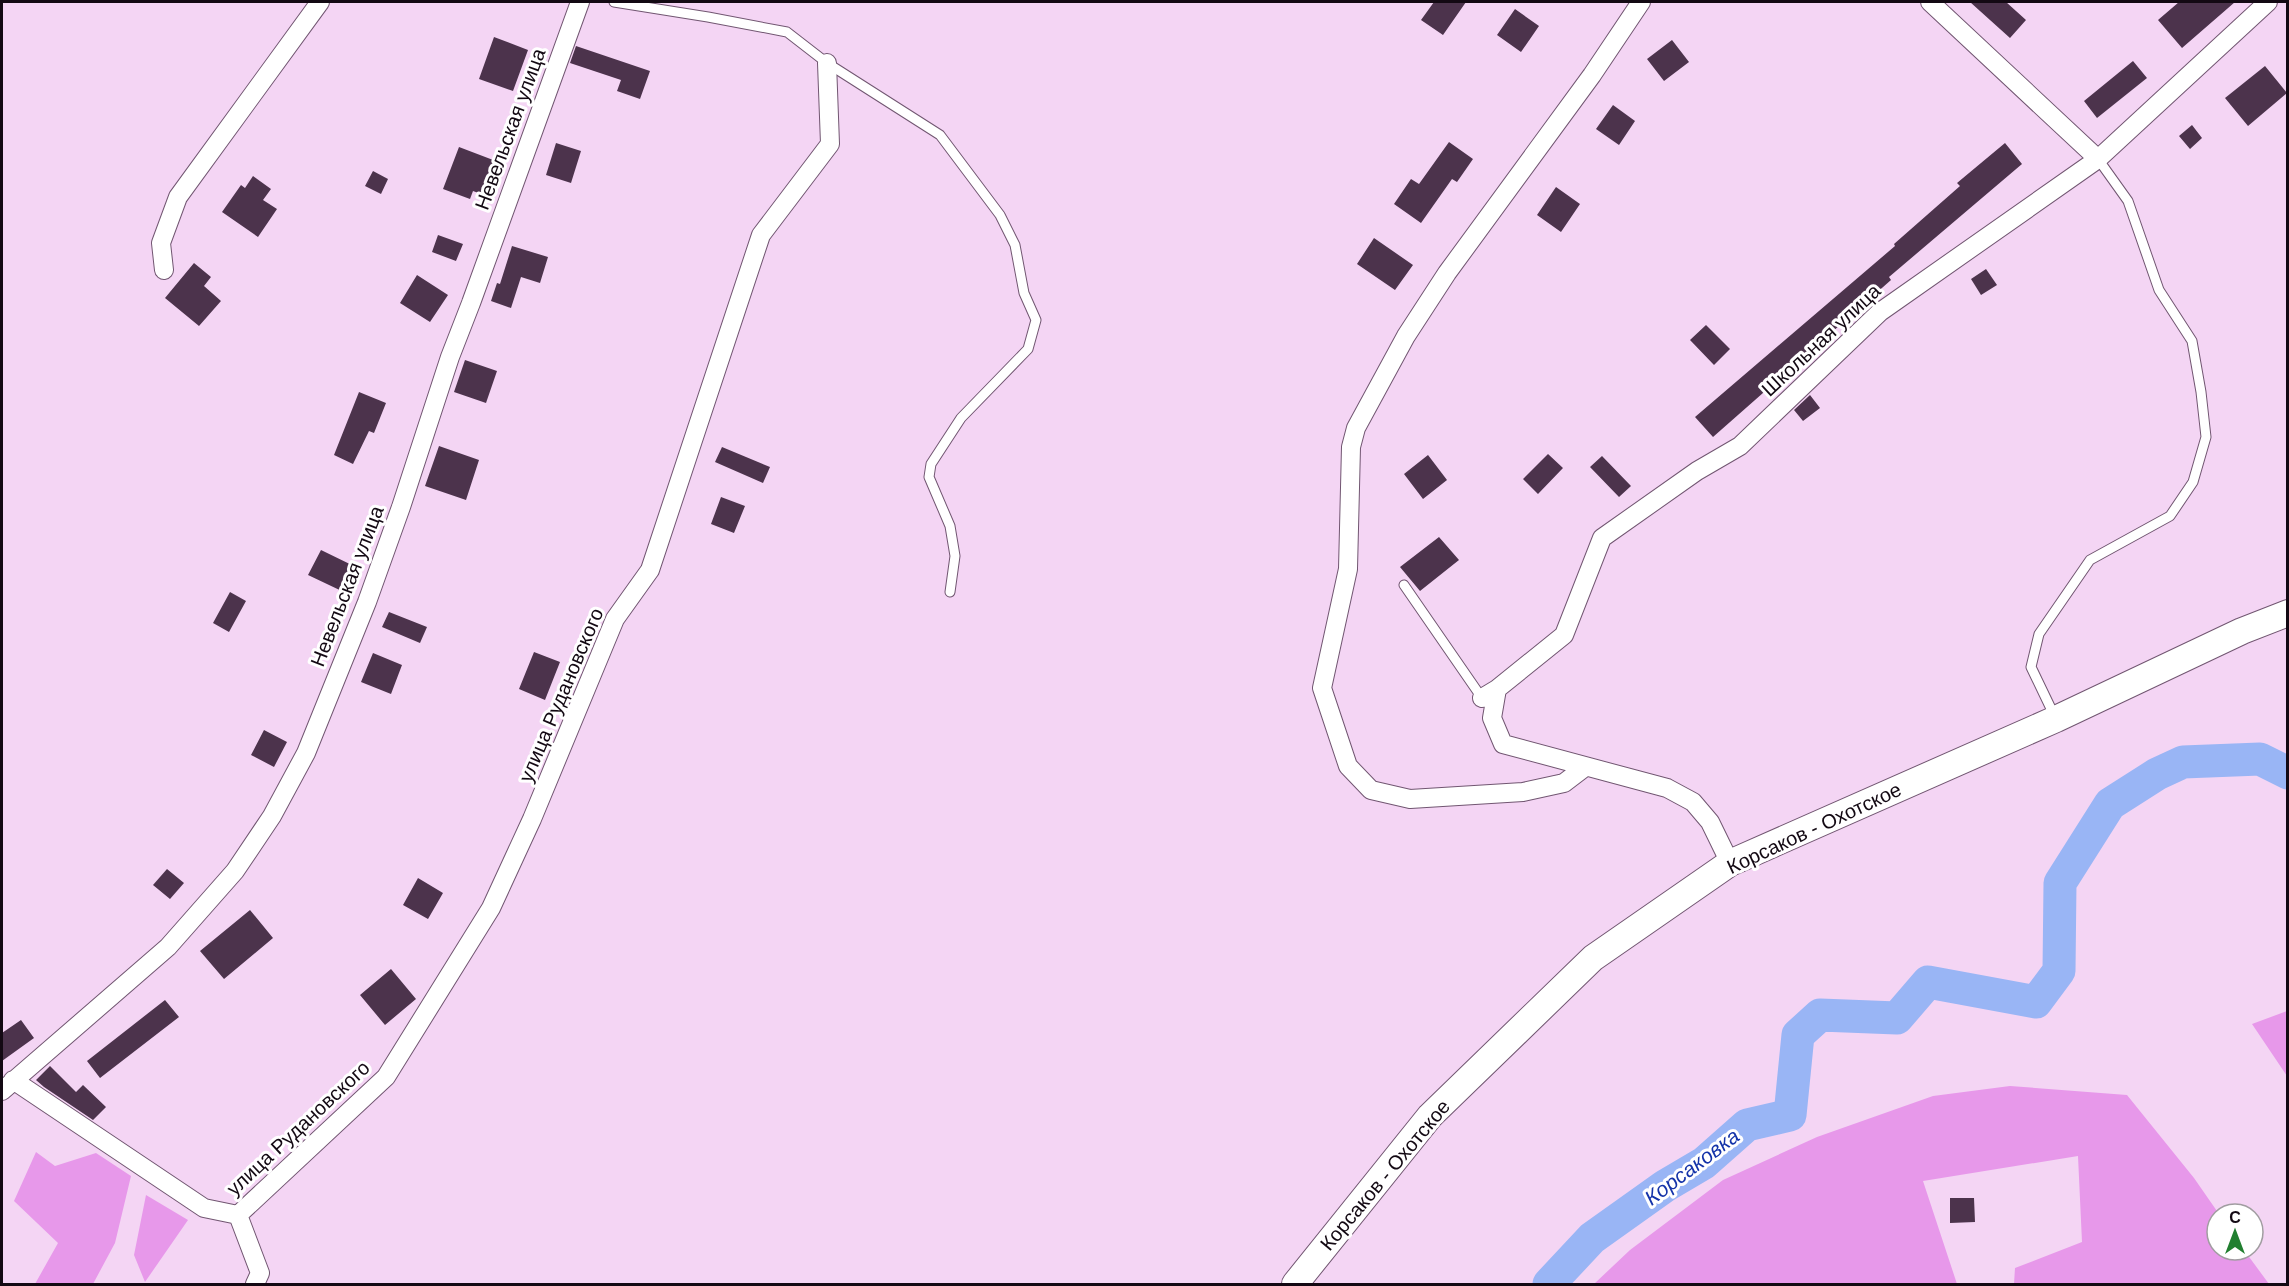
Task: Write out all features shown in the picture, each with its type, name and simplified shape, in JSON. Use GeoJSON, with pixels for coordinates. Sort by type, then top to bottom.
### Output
{"type":"FeatureCollection","features":[{"type":"Feature","properties":{"kind":"street"},"geometry":{"type":"LineString","coordinates":[[164,270],[161,243],[178,197],[320,2]]}},
{"type":"Feature","properties":{"kind":"street","name":"Невельская улица"},"geometry":{"type":"LineString","coordinates":[[7,1085],[168,947],[235,871],[272,816],[306,753],[367,602],[450,357],[580,2]]}},
{"type":"Feature","properties":{"kind":"street"},"geometry":{"type":"LineString","coordinates":[[1585,767],[1564,783],[1523,792],[1410,799],[1371,790],[1348,766],[1322,688],[1348,569],[1351,447],[1356,428],[1406,336],[1447,273],[1592,75],[1641,2]]}},
{"type":"Feature","properties":{"kind":"street"},"geometry":{"type":"LineString","coordinates":[[1930,2],[2098,159]]}},
{"type":"Feature","properties":{"kind":"street","name":"Школьная улица"},"geometry":{"type":"LineString","coordinates":[[1490,693],[1564,635],[1602,538],[1697,471],[1740,446],[1880,312],[2098,159],[2268,2]]}},
{"type":"Feature","properties":{"kind":"street","name":"улица Рудановского"},"geometry":{"type":"LineString","coordinates":[[255,1284],[260,1273],[238,1215],[386,1077],[491,908],[532,819],[615,619],[650,570],[762,235],[830,144],[828,63]]}},
{"type":"Feature","properties":{"kind":"street","name":"Корсаков - Охотское"},"geometry":{"type":"LineString","coordinates":[[1294,1284],[1430,1116],[1593,958],[1730,864],[2056,719],[2242,631],[2288,613]]}},
{"type":"Feature","properties":{"kind":"street"},"geometry":{"type":"LineString","coordinates":[[1490,693],[1492,718],[1503,744],[1667,788],[1693,802],[1710,822],[1730,864]]}},
{"type":"Feature","properties":{"kind":"street"},"geometry":{"type":"LineString","coordinates":[[7,1085],[204,1208],[238,1215]]}},
{"type":"Feature","properties":{"kind":"lane"},"geometry":{"type":"LineString","coordinates":[[614,2],[708,16],[787,32],[828,63],[940,135],[999,214],[1015,245],[1024,293],[1036,320],[1028,349],[961,418],[931,464],[929,477],[950,526],[956,556],[950,592]]}},
{"type":"Feature","properties":{"kind":"lane"},"geometry":{"type":"LineString","coordinates":[[2056,719],[2031,667],[2039,634],[2090,560],[2170,516],[2193,482],[2206,437],[2192,341],[2159,290],[2128,201],[2098,159]]}},
{"type":"Feature","properties":{"kind":"lane"},"geometry":{"type":"LineString","coordinates":[[1404,585],[1490,693]]}},
{"type":"Feature","properties":{"kind":"shaded area"},"geometry":{"type":"Polygon","coordinates":[[[2288,1011],[2287,1076],[2252,1024],[2288,1011]]]}},
{"type":"Feature","properties":{"kind":"shaded area"},"geometry":{"type":"Polygon","coordinates":[[[2010,1086],[2127,1095],[2211,1202],[2205,1202],[2205,1262],[2253,1262],[2269,1284],[2014,1284],[2015,1268],[2082,1242],[2078,1156],[1923,1181],[1957,1284],[1594,1284],[1630,1250],[1723,1180],[1817,1137],[1933,1096],[2010,1086]]]}},
{"type":"Feature","properties":{"kind":"shaded area"},"geometry":{"type":"Polygon","coordinates":[[[36,1152],[55,1166],[96,1153],[131,1176],[115,1243],[93,1284],[35,1284],[58,1243],[14,1201],[36,1152]]]}},
{"type":"Feature","properties":{"kind":"shaded area"},"geometry":{"type":"Polygon","coordinates":[[[146,1195],[188,1220],[145,1282],[134,1255],[146,1195]]]}},
{"type":"Feature","properties":{"kind":"building"},"geometry":{"type":"Polygon","coordinates":[[[1434,2],[1466,2],[1443,35],[1421,20],[1434,2]]]}},
{"type":"Feature","properties":{"kind":"building"},"geometry":{"type":"Polygon","coordinates":[[[1970,2],[2006,2],[2026,20],[2010,38],[1970,2]]]}},
{"type":"Feature","properties":{"kind":"building"},"geometry":{"type":"Polygon","coordinates":[[[2179,2],[2235,2],[2182,48],[2158,20],[2179,2]]]}},
{"type":"Feature","properties":{"kind":"building"},"geometry":{"type":"Polygon","coordinates":[[[1515,9],[1539,26],[1521,52],[1497,35],[1515,9]]]}},
{"type":"Feature","properties":{"kind":"building"},"geometry":{"type":"Polygon","coordinates":[[[494,37],[528,50],[513,91],[479,79],[494,37]]]}},
{"type":"Feature","properties":{"kind":"building"},"geometry":{"type":"Polygon","coordinates":[[[1672,40],[1689,62],[1664,81],[1647,59],[1672,40]]]}},
{"type":"Feature","properties":{"kind":"building"},"geometry":{"type":"Polygon","coordinates":[[[576,46],[650,71],[640,99],[617,91],[621,80],[570,63],[576,46]]]}},
{"type":"Feature","properties":{"kind":"building"},"geometry":{"type":"Polygon","coordinates":[[[2133,61],[2147,78],[2097,118],[2084,101],[2133,61]]]}},
{"type":"Feature","properties":{"kind":"building"},"geometry":{"type":"Polygon","coordinates":[[[2265,66],[2287,93],[2248,126],[2225,98],[2265,66]]]}},
{"type":"Feature","properties":{"kind":"building"},"geometry":{"type":"Polygon","coordinates":[[[1613,105],[1635,121],[1619,145],[1596,129],[1613,105]]]}},
{"type":"Feature","properties":{"kind":"building"},"geometry":{"type":"Polygon","coordinates":[[[2192,125],[2202,138],[2190,149],[2179,136],[2192,125]]]}},
{"type":"Feature","properties":{"kind":"building"},"geometry":{"type":"Polygon","coordinates":[[[1449,142],[1473,159],[1457,182],[1452,179],[1421,223],[1394,204],[1411,179],[1419,184],[1449,142]]]}},
{"type":"Feature","properties":{"kind":"building"},"geometry":{"type":"Polygon","coordinates":[[[556,143],[581,151],[571,183],[546,175],[556,143]]]}},
{"type":"Feature","properties":{"kind":"building"},"geometry":{"type":"Polygon","coordinates":[[[2005,143],[2022,164],[1889,277],[1891,280],[1713,437],[1695,417],[1895,246],[1894,244],[1960,186],[1957,183],[2005,143]]]}},
{"type":"Feature","properties":{"kind":"building"},"geometry":{"type":"Polygon","coordinates":[[[459,147],[501,163],[496,177],[489,174],[481,194],[473,191],[470,199],[443,189],[459,147]]]}},
{"type":"Feature","properties":{"kind":"building"},"geometry":{"type":"Polygon","coordinates":[[[373,171],[388,179],[381,194],[365,186],[373,171]]]}},
{"type":"Feature","properties":{"kind":"building"},"geometry":{"type":"Polygon","coordinates":[[[253,176],[271,189],[263,200],[277,209],[258,237],[222,212],[241,185],[245,188],[253,176]]]}},
{"type":"Feature","properties":{"kind":"building"},"geometry":{"type":"Polygon","coordinates":[[[1556,187],[1580,204],[1561,232],[1537,215],[1556,187]]]}},
{"type":"Feature","properties":{"kind":"building"},"geometry":{"type":"Polygon","coordinates":[[[438,235],[463,244],[456,261],[432,252],[438,235]]]}},
{"type":"Feature","properties":{"kind":"building"},"geometry":{"type":"Polygon","coordinates":[[[1374,238],[1413,265],[1395,290],[1357,264],[1374,238]]]}},
{"type":"Feature","properties":{"kind":"building"},"geometry":{"type":"Polygon","coordinates":[[[512,246],[548,257],[540,283],[521,277],[511,308],[491,301],[497,283],[500,284],[512,246]]]}},
{"type":"Feature","properties":{"kind":"building"},"geometry":{"type":"Polygon","coordinates":[[[194,263],[211,277],[204,286],[221,301],[199,326],[165,298],[194,263]]]}},
{"type":"Feature","properties":{"kind":"building"},"geometry":{"type":"Polygon","coordinates":[[[1986,269],[1997,285],[1981,295],[1971,279],[1986,269]]]}},
{"type":"Feature","properties":{"kind":"building"},"geometry":{"type":"Polygon","coordinates":[[[417,275],[448,295],[430,322],[400,303],[417,275]]]}},
{"type":"Feature","properties":{"kind":"building"},"geometry":{"type":"Polygon","coordinates":[[[1706,325],[1730,349],[1714,365],[1690,340],[1706,325]]]}},
{"type":"Feature","properties":{"kind":"building"},"geometry":{"type":"Polygon","coordinates":[[[465,360],[497,371],[486,403],[454,392],[465,360]]]}},
{"type":"Feature","properties":{"kind":"building"},"geometry":{"type":"Polygon","coordinates":[[[359,392],[386,403],[374,433],[369,431],[353,464],[334,455],[359,392]]]}},
{"type":"Feature","properties":{"kind":"building"},"geometry":{"type":"Polygon","coordinates":[[[1810,395],[1820,408],[1803,421],[1794,410],[1810,395]]]}},
{"type":"Feature","properties":{"kind":"building"},"geometry":{"type":"Polygon","coordinates":[[[439,446],[479,460],[466,500],[425,486],[439,446]]]}},
{"type":"Feature","properties":{"kind":"building"},"geometry":{"type":"Polygon","coordinates":[[[722,447],[770,467],[763,483],[715,462],[722,447]]]}},
{"type":"Feature","properties":{"kind":"building"},"geometry":{"type":"Polygon","coordinates":[[[1548,454],[1563,468],[1538,494],[1523,479],[1548,454]]]}},
{"type":"Feature","properties":{"kind":"building"},"geometry":{"type":"Polygon","coordinates":[[[1428,455],[1447,480],[1423,499],[1404,474],[1428,455]]]}},
{"type":"Feature","properties":{"kind":"building"},"geometry":{"type":"Polygon","coordinates":[[[1602,456],[1631,486],[1619,497],[1590,467],[1602,456]]]}},
{"type":"Feature","properties":{"kind":"building"},"geometry":{"type":"Polygon","coordinates":[[[721,497],[745,506],[734,533],[711,524],[721,497]]]}},
{"type":"Feature","properties":{"kind":"building"},"geometry":{"type":"Polygon","coordinates":[[[1439,537],[1459,560],[1420,591],[1400,567],[1439,537]]]}},
{"type":"Feature","properties":{"kind":"building"},"geometry":{"type":"Polygon","coordinates":[[[321,550],[360,569],[348,594],[308,575],[321,550]]]}},
{"type":"Feature","properties":{"kind":"building"},"geometry":{"type":"Polygon","coordinates":[[[230,592],[246,601],[229,632],[213,623],[230,592]]]}},
{"type":"Feature","properties":{"kind":"building"},"geometry":{"type":"Polygon","coordinates":[[[389,612],[427,627],[420,643],[382,627],[389,612]]]}},
{"type":"Feature","properties":{"kind":"building"},"geometry":{"type":"Polygon","coordinates":[[[534,652],[560,662],[545,700],[519,689],[534,652]]]}},
{"type":"Feature","properties":{"kind":"building"},"geometry":{"type":"Polygon","coordinates":[[[373,653],[402,665],[391,694],[361,682],[373,653]]]}},
{"type":"Feature","properties":{"kind":"building"},"geometry":{"type":"Polygon","coordinates":[[[264,730],[287,742],[274,767],[251,755],[264,730]]]}},
{"type":"Feature","properties":{"kind":"building"},"geometry":{"type":"Polygon","coordinates":[[[167,869],[184,883],[170,899],[153,885],[167,869]]]}},
{"type":"Feature","properties":{"kind":"building"},"geometry":{"type":"Polygon","coordinates":[[[418,878],[443,893],[428,919],[403,905],[418,878]]]}},
{"type":"Feature","properties":{"kind":"building"},"geometry":{"type":"Polygon","coordinates":[[[250,910],[273,938],[224,979],[200,951],[250,910]]]}},
{"type":"Feature","properties":{"kind":"building"},"geometry":{"type":"Polygon","coordinates":[[[391,969],[416,999],[385,1025],[360,995],[391,969]]]}},
{"type":"Feature","properties":{"kind":"building"},"geometry":{"type":"Polygon","coordinates":[[[165,1000],[179,1017],[100,1078],[87,1061],[165,1000]]]}},
{"type":"Feature","properties":{"kind":"building"},"geometry":{"type":"Polygon","coordinates":[[[21,1020],[34,1038],[2,1061],[2,1033],[21,1020]]]}},
{"type":"Feature","properties":{"kind":"building"},"geometry":{"type":"Polygon","coordinates":[[[50,1066],[76,1092],[83,1085],[106,1107],[93,1120],[44,1087],[36,1080],[50,1066]]]}},
{"type":"Feature","properties":{"kind":"building"},"geometry":{"type":"Polygon","coordinates":[[[1950,1198],[1974,1198],[1975,1222],[1950,1223],[1950,1198]]]}},
{"type":"Feature","properties":{"kind":"waterway","name":"Корсаковка"},"geometry":{"type":"LineString","coordinates":[[1549,1284],[1592,1238],[1665,1186],[1704,1163],[1747,1125],[1790,1115],[1798,1035],[1820,1015],[1897,1018],[1928,982],[2036,1002],[2059,971],[2060,883],[2110,804],[2157,774],[2183,762],[2260,759],[2288,773]]}}]}
